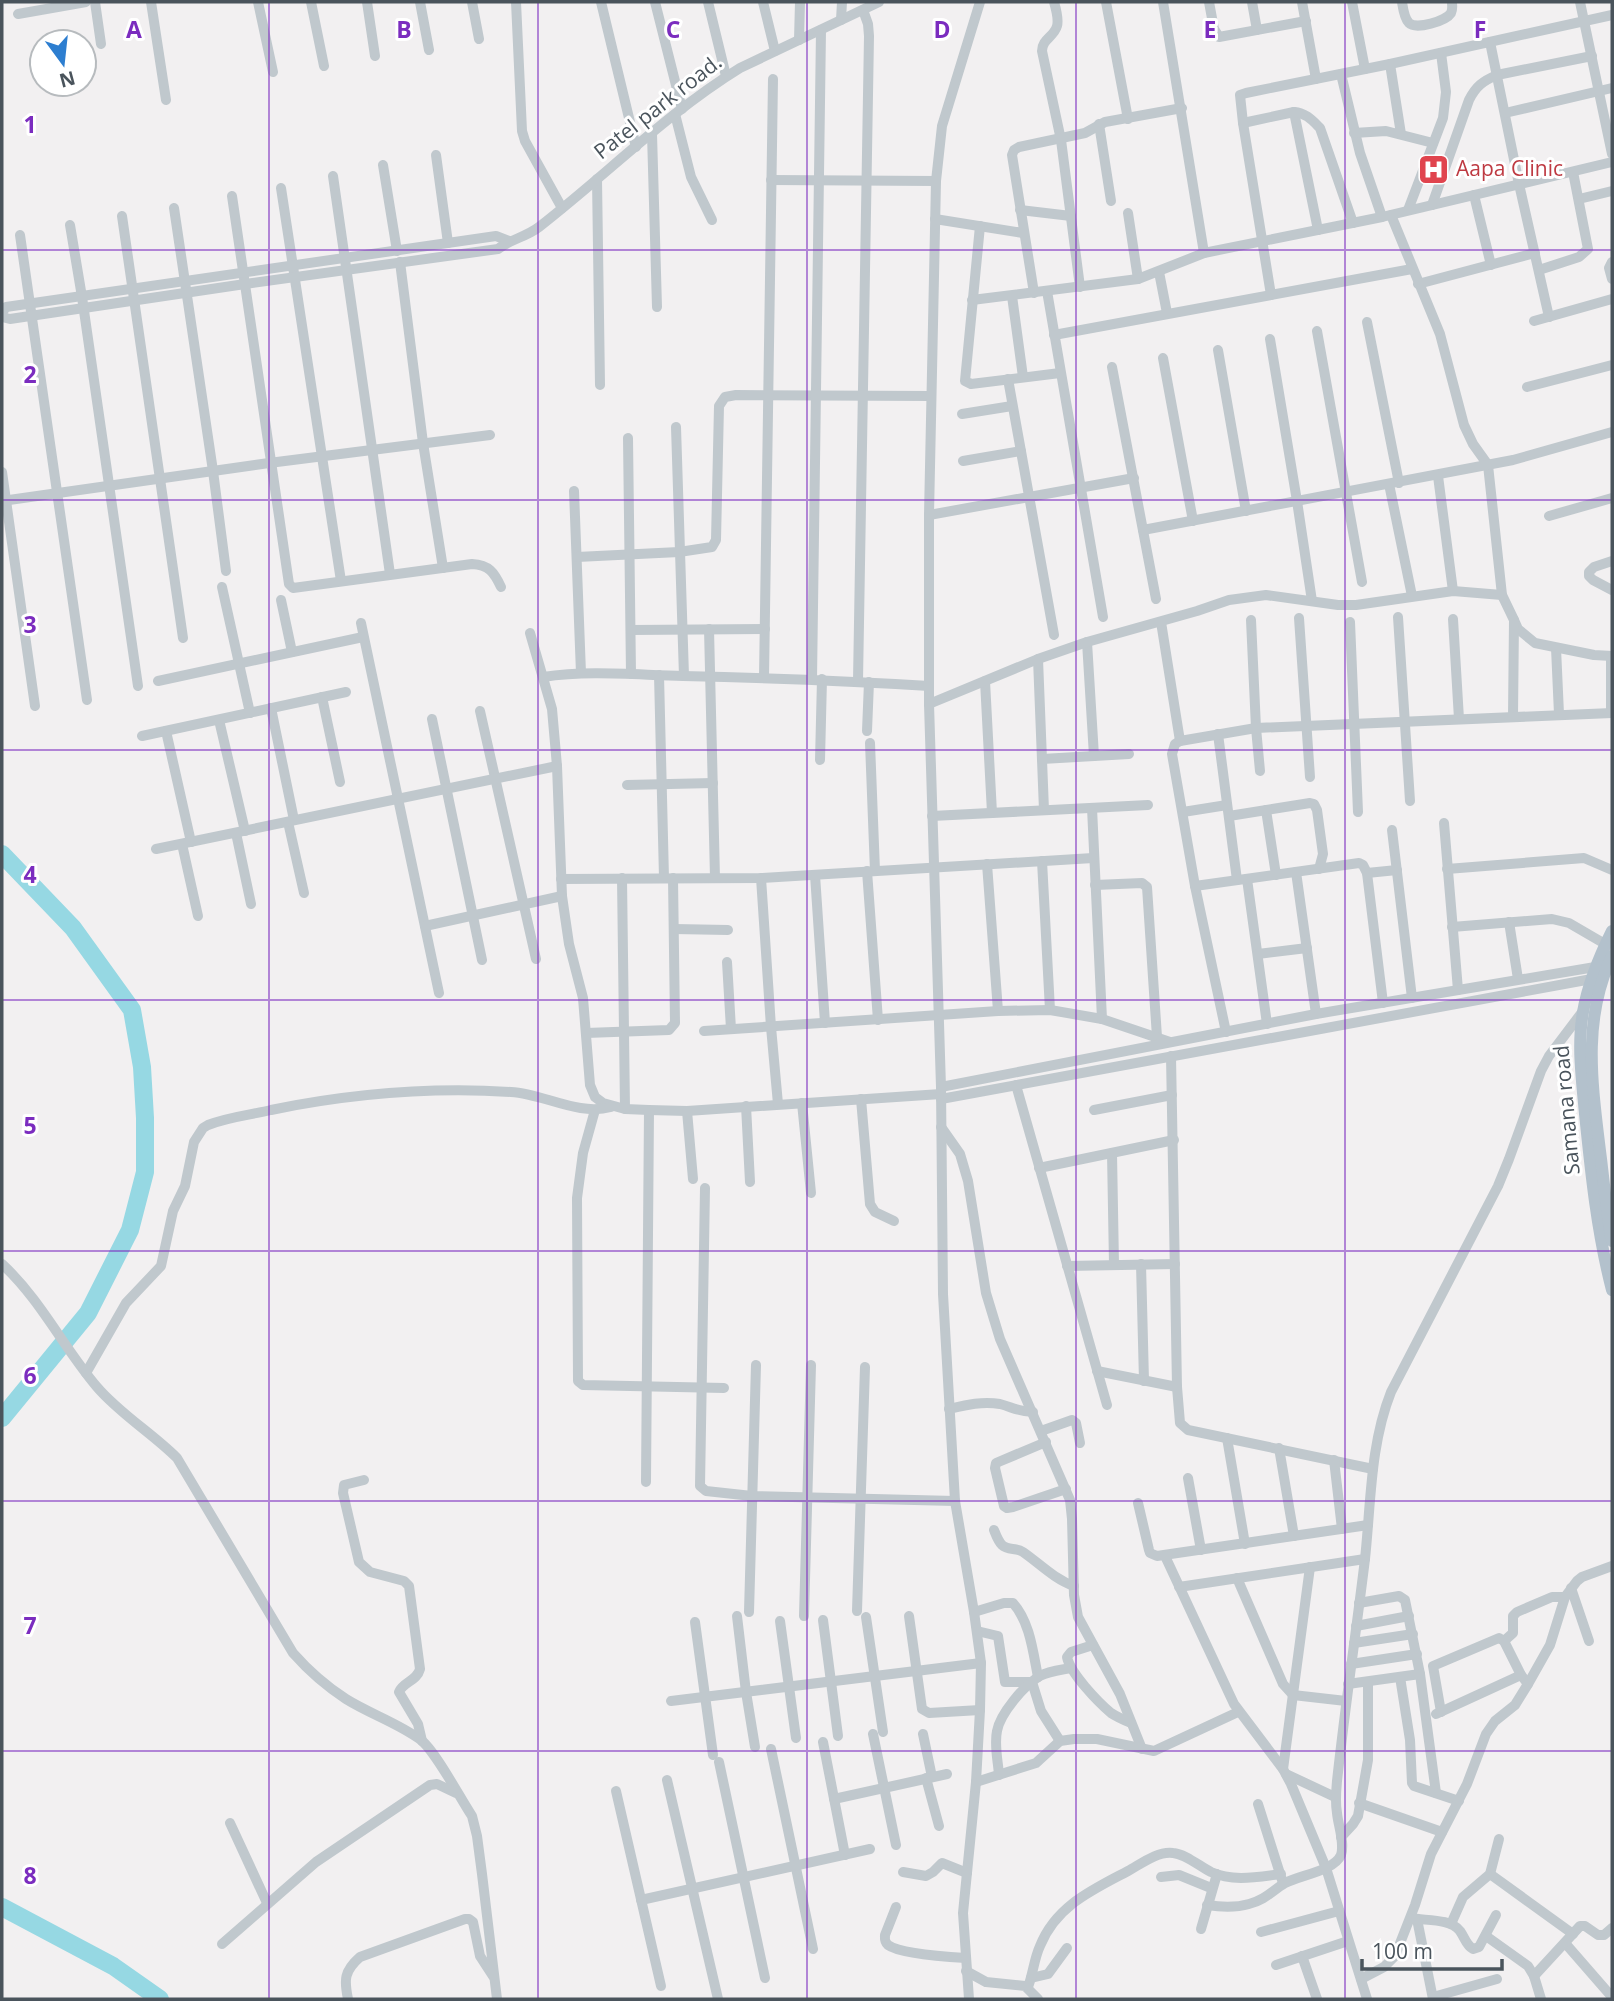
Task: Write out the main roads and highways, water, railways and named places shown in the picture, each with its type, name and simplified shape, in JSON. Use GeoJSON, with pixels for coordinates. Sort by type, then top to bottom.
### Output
{"type":"FeatureCollection","features":[{"type":"Feature","properties":{"kind":"main road","name":"Samana road"},"geometry":{"type":"LineString","coordinates":[[1612,931],[1592,1027],[1591,1047],[1595,1106],[1612,1241]]}},
{"type":"Feature","properties":{"kind":"main road","name":"Samana road"},"geometry":{"type":"LineString","coordinates":[[1604,962],[1583,1011],[1580,1036],[1581,1072],[1597,1225],[1612,1290]]}},
{"type":"Feature","properties":{"kind":"waterway"},"geometry":{"type":"LineString","coordinates":[[2,854],[73,928],[132,1010],[142,1067],[145,1118],[145,1172],[130,1230],[88,1313],[2,1418]]}},
{"type":"Feature","properties":{"kind":"waterway"},"geometry":{"type":"LineString","coordinates":[[2,1907],[113,1966],[160,1999]]}},
{"type":"Feature","properties":{"kind":"place","name":"Aapa Clinic"},"geometry":{"type":"Point","coordinates":[1433,169]}}]}
